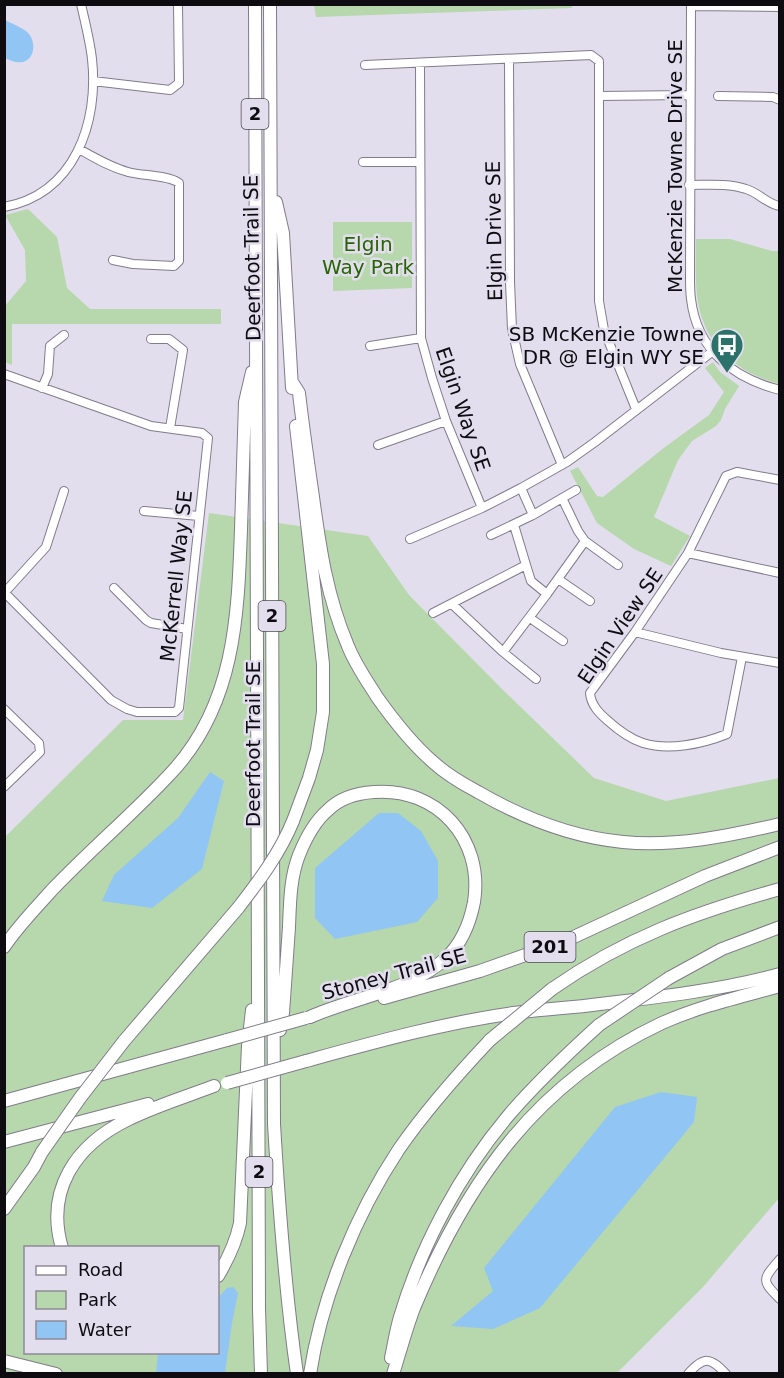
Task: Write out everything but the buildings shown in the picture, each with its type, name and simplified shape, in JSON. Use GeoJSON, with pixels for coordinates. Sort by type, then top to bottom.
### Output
{"type":"FeatureCollection","features":[{"type":"Feature","properties":{"kind":"highway","name":"Deerfoot Trail SE"},"geometry":{"type":"LineString","coordinates":[[270,4],[274,1124],[288,1311],[297,1374]]}},
{"type":"Feature","properties":{"kind":"highway","name":"Deerfoot Trail SE"},"geometry":{"type":"LineString","coordinates":[[253,8],[261,1374]]}},
{"type":"Feature","properties":{"kind":"highway"},"geometry":{"type":"LineString","coordinates":[[4,1198],[42,1152],[124,1041],[238,908],[263,875],[293,821],[317,750],[323,711],[323,664],[298,457],[283,233],[270,177]]}},
{"type":"Feature","properties":{"kind":"highway"},"geometry":{"type":"LineString","coordinates":[[4,946],[25,919],[77,864],[147,798],[173,770],[192,747],[207,721],[223,681],[233,642],[239,594],[245,397],[256,358]]}},
{"type":"Feature","properties":{"kind":"highway"},"geometry":{"type":"LineString","coordinates":[[292,382],[299,393],[321,558],[332,603],[348,648],[386,709],[411,742],[434,764],[459,782],[506,808],[561,830],[596,839],[660,843],[698,840],[780,824]]}},
{"type":"Feature","properties":{"kind":"highway"},"geometry":{"type":"LineString","coordinates":[[275,1055],[283,1013],[291,889],[298,857],[309,835],[328,810],[355,795],[381,791],[398,792],[414,796],[440,809],[460,834],[472,862],[475,896],[469,920],[461,938],[446,958],[420,976],[308,1017]]}},
{"type":"Feature","properties":{"kind":"highway","name":"Stoney Trail SE"},"geometry":{"type":"LineString","coordinates":[[4,1101],[308,1017],[445,982],[565,941],[705,876],[780,847]]}},
{"type":"Feature","properties":{"kind":"highway"},"geometry":{"type":"LineString","coordinates":[[310,1374],[320,1328],[339,1265],[382,1177],[435,1102],[490,1040],[552,989],[622,946],[660,928],[714,908],[780,889]]}},
{"type":"Feature","properties":{"kind":"highway"},"geometry":{"type":"LineString","coordinates":[[388,1374],[400,1318],[418,1266],[436,1226],[477,1158],[508,1117],[550,1071],[599,1025],[669,978],[722,949],[780,927]]}},
{"type":"Feature","properties":{"kind":"highway"},"geometry":{"type":"LineString","coordinates":[[219,1274],[237,1238],[240,1223],[248,1046],[258,970]]}},
{"type":"Feature","properties":{"kind":"highway"},"geometry":{"type":"LineString","coordinates":[[4,1142],[393,1037],[517,1013],[694,992],[780,974]]}},
{"type":"Feature","properties":{"kind":"highway"},"geometry":{"type":"LineString","coordinates":[[393,1374],[414,1310],[442,1246],[465,1204],[492,1163],[518,1130],[545,1102],[597,1060],[664,1022],[699,1008],[780,986]]}},
{"type":"Feature","properties":{"kind":"highway"},"geometry":{"type":"LineString","coordinates":[[61,1246],[56,1213],[60,1191],[81,1155],[102,1136],[126,1120],[214,1086]]}},
{"type":"Feature","properties":{"kind":"highway"},"geometry":{"type":"LineString","coordinates":[[4,1209],[42,1152]]}},
{"type":"Feature","properties":{"kind":"highway"},"geometry":{"type":"LineString","coordinates":[[4,1360],[56,1374]]}},
{"type":"Feature","properties":{"kind":"street"},"geometry":{"type":"LineString","coordinates":[[4,207],[24,201],[46,189],[66,170],[79,149],[88,122],[93,81],[91,51],[81,4]]}},
{"type":"Feature","properties":{"kind":"street"},"geometry":{"type":"LineString","coordinates":[[93,81],[170,90],[179,83],[178,4]]}},
{"type":"Feature","properties":{"kind":"street"},"geometry":{"type":"LineString","coordinates":[[691,5],[780,7]]}},
{"type":"Feature","properties":{"kind":"street","name":"McKenzie Towne Drive SE"},"geometry":{"type":"LineString","coordinates":[[691,5],[689,185],[691,300],[696,321],[712,351],[740,375],[780,390]]}},
{"type":"Feature","properties":{"kind":"street"},"geometry":{"type":"LineString","coordinates":[[365,65],[591,55],[599,61],[599,301],[604,330],[636,409]]}},
{"type":"Feature","properties":{"kind":"street","name":"Elgin Drive SE"},"geometry":{"type":"LineString","coordinates":[[509,59],[512,329],[520,364],[562,465]]}},
{"type":"Feature","properties":{"kind":"street","name":"Elgin Way SE"},"geometry":{"type":"LineString","coordinates":[[420,63],[422,338],[446,421],[482,508]]}},
{"type":"Feature","properties":{"kind":"street"},"geometry":{"type":"LineString","coordinates":[[599,96],[690,95]]}},
{"type":"Feature","properties":{"kind":"street"},"geometry":{"type":"LineString","coordinates":[[718,96],[772,97],[780,100]]}},
{"type":"Feature","properties":{"kind":"street"},"geometry":{"type":"LineString","coordinates":[[79,149],[118,169],[137,174],[173,178],[179,183],[179,261],[174,266],[133,264],[113,260]]}},
{"type":"Feature","properties":{"kind":"street"},"geometry":{"type":"LineString","coordinates":[[363,162],[420,162]]}},
{"type":"Feature","properties":{"kind":"street"},"geometry":{"type":"LineString","coordinates":[[689,185],[722,184],[745,188],[775,206],[780,206]]}},
{"type":"Feature","properties":{"kind":"street"},"geometry":{"type":"LineString","coordinates":[[42,388],[48,374],[50,346],[63,335]]}},
{"type":"Feature","properties":{"kind":"street"},"geometry":{"type":"LineString","coordinates":[[370,346],[422,338]]}},
{"type":"Feature","properties":{"kind":"street"},"geometry":{"type":"LineString","coordinates":[[151,339],[169,339],[183,350],[170,428]]}},
{"type":"Feature","properties":{"kind":"street"},"geometry":{"type":"LineString","coordinates":[[410,539],[482,508],[562,465],[712,351]]}},
{"type":"Feature","properties":{"kind":"street","name":"McKerrell Way SE"},"geometry":{"type":"LineString","coordinates":[[5,375],[151,426],[202,433],[208,438],[179,708],[175,712],[137,712],[111,700],[5,592]]}},
{"type":"Feature","properties":{"kind":"street"},"geometry":{"type":"LineString","coordinates":[[378,446],[446,421]]}},
{"type":"Feature","properties":{"kind":"street","name":"Elgin View SE"},"geometry":{"type":"LineString","coordinates":[[742,657],[727,734],[710,741],[668,746],[643,743],[616,728],[591,702],[590,693],[635,632],[688,553],[726,477],[737,472],[780,480]]}},
{"type":"Feature","properties":{"kind":"street"},"geometry":{"type":"LineString","coordinates":[[521,488],[532,515]]}},
{"type":"Feature","properties":{"kind":"street"},"geometry":{"type":"LineString","coordinates":[[491,535],[514,525],[576,490]]}},
{"type":"Feature","properties":{"kind":"street"},"geometry":{"type":"LineString","coordinates":[[5,592],[46,547],[64,491]]}},
{"type":"Feature","properties":{"kind":"street"},"geometry":{"type":"LineString","coordinates":[[562,498],[585,541],[618,565]]}},
{"type":"Feature","properties":{"kind":"street"},"geometry":{"type":"LineString","coordinates":[[144,511],[199,516]]}},
{"type":"Feature","properties":{"kind":"street"},"geometry":{"type":"LineString","coordinates":[[514,525],[531,581],[547,594]]}},
{"type":"Feature","properties":{"kind":"street"},"geometry":{"type":"LineString","coordinates":[[503,652],[585,541]]}},
{"type":"Feature","properties":{"kind":"street"},"geometry":{"type":"LineString","coordinates":[[688,553],[780,573]]}},
{"type":"Feature","properties":{"kind":"street"},"geometry":{"type":"LineString","coordinates":[[433,613],[526,565]]}},
{"type":"Feature","properties":{"kind":"street"},"geometry":{"type":"LineString","coordinates":[[558,579],[590,601]]}},
{"type":"Feature","properties":{"kind":"street"},"geometry":{"type":"LineString","coordinates":[[114,588],[151,623],[187,629]]}},
{"type":"Feature","properties":{"kind":"street"},"geometry":{"type":"LineString","coordinates":[[452,604],[503,652],[536,679]]}},
{"type":"Feature","properties":{"kind":"street"},"geometry":{"type":"LineString","coordinates":[[530,618],[563,641]]}},
{"type":"Feature","properties":{"kind":"street"},"geometry":{"type":"LineString","coordinates":[[635,632],[742,657],[780,663]]}},
{"type":"Feature","properties":{"kind":"street"},"geometry":{"type":"LineString","coordinates":[[4,709],[39,743],[40,752],[4,787]]}},
{"type":"Feature","properties":{"kind":"street"},"geometry":{"type":"LineString","coordinates":[[780,1259],[767,1275],[766,1281],[769,1289],[780,1299]]}},
{"type":"Feature","properties":{"kind":"street"},"geometry":{"type":"LineString","coordinates":[[688,1374],[697,1363],[708,1360],[714,1362],[726,1374]]}},
{"type":"Feature","properties":{"kind":"green space"},"geometry":{"type":"Polygon","coordinates":[[[314,5],[572,5],[572,8],[316,17],[314,5]]]}},
{"type":"Feature","properties":{"kind":"green space"},"geometry":{"type":"Polygon","coordinates":[[[28,209],[57,237],[67,288],[90,309],[221,309],[221,324],[12,324],[12,365],[5,362],[5,306],[26,281],[25,250],[5,215],[28,209]]]}},
{"type":"Feature","properties":{"kind":"green space","name":"Elgin Way Park"},"geometry":{"type":"Polygon","coordinates":[[[333,222],[412,222],[412,288],[333,291],[333,222]]]}},
{"type":"Feature","properties":{"kind":"green space"},"geometry":{"type":"Polygon","coordinates":[[[696,239],[730,239],[779,251],[779,384],[748,372],[723,353],[714,341],[700,312],[697,295],[696,239]]]}},
{"type":"Feature","properties":{"kind":"green space"},"geometry":{"type":"Polygon","coordinates":[[[713,362],[720,372],[739,386],[721,420],[716,426],[692,441],[678,460],[654,517],[690,536],[671,566],[634,549],[597,523],[570,471],[578,467],[597,496],[603,497],[709,415],[724,392],[705,368],[713,362]]]}},
{"type":"Feature","properties":{"kind":"green space"},"geometry":{"type":"Polygon","coordinates":[[[209,513],[368,536],[409,595],[594,778],[666,801],[779,778],[779,1198],[703,1287],[617,1373],[5,1374],[5,837],[123,720],[183,720],[209,513]]]}},
{"type":"Feature","properties":{"kind":"water"},"geometry":{"type":"Polygon","coordinates":[[[5,20],[24,30],[31,37],[33,51],[30,58],[25,61],[16,62],[5,58],[5,20]]]}},
{"type":"Feature","properties":{"kind":"water"},"geometry":{"type":"Polygon","coordinates":[[[210,772],[224,781],[202,869],[152,908],[102,901],[114,875],[178,818],[210,772]]]}},
{"type":"Feature","properties":{"kind":"water"},"geometry":{"type":"Polygon","coordinates":[[[379,813],[398,813],[421,831],[438,861],[438,898],[417,922],[335,939],[315,918],[315,868],[379,813]]]}},
{"type":"Feature","properties":{"kind":"water"},"geometry":{"type":"Polygon","coordinates":[[[661,1092],[697,1097],[694,1122],[540,1308],[493,1329],[451,1326],[493,1291],[484,1268],[615,1107],[661,1092]]]}},
{"type":"Feature","properties":{"kind":"water"},"geometry":{"type":"Polygon","coordinates":[[[233,1287],[238,1293],[225,1373],[156,1373],[158,1354],[219,1354],[219,1297],[227,1288],[233,1287]]]}},
{"type":"Feature","properties":{"kind":"place","name":"SB McKenzie Towne DR @ Elgin WY SE"},"geometry":{"type":"Point","coordinates":[727,374]}}]}
